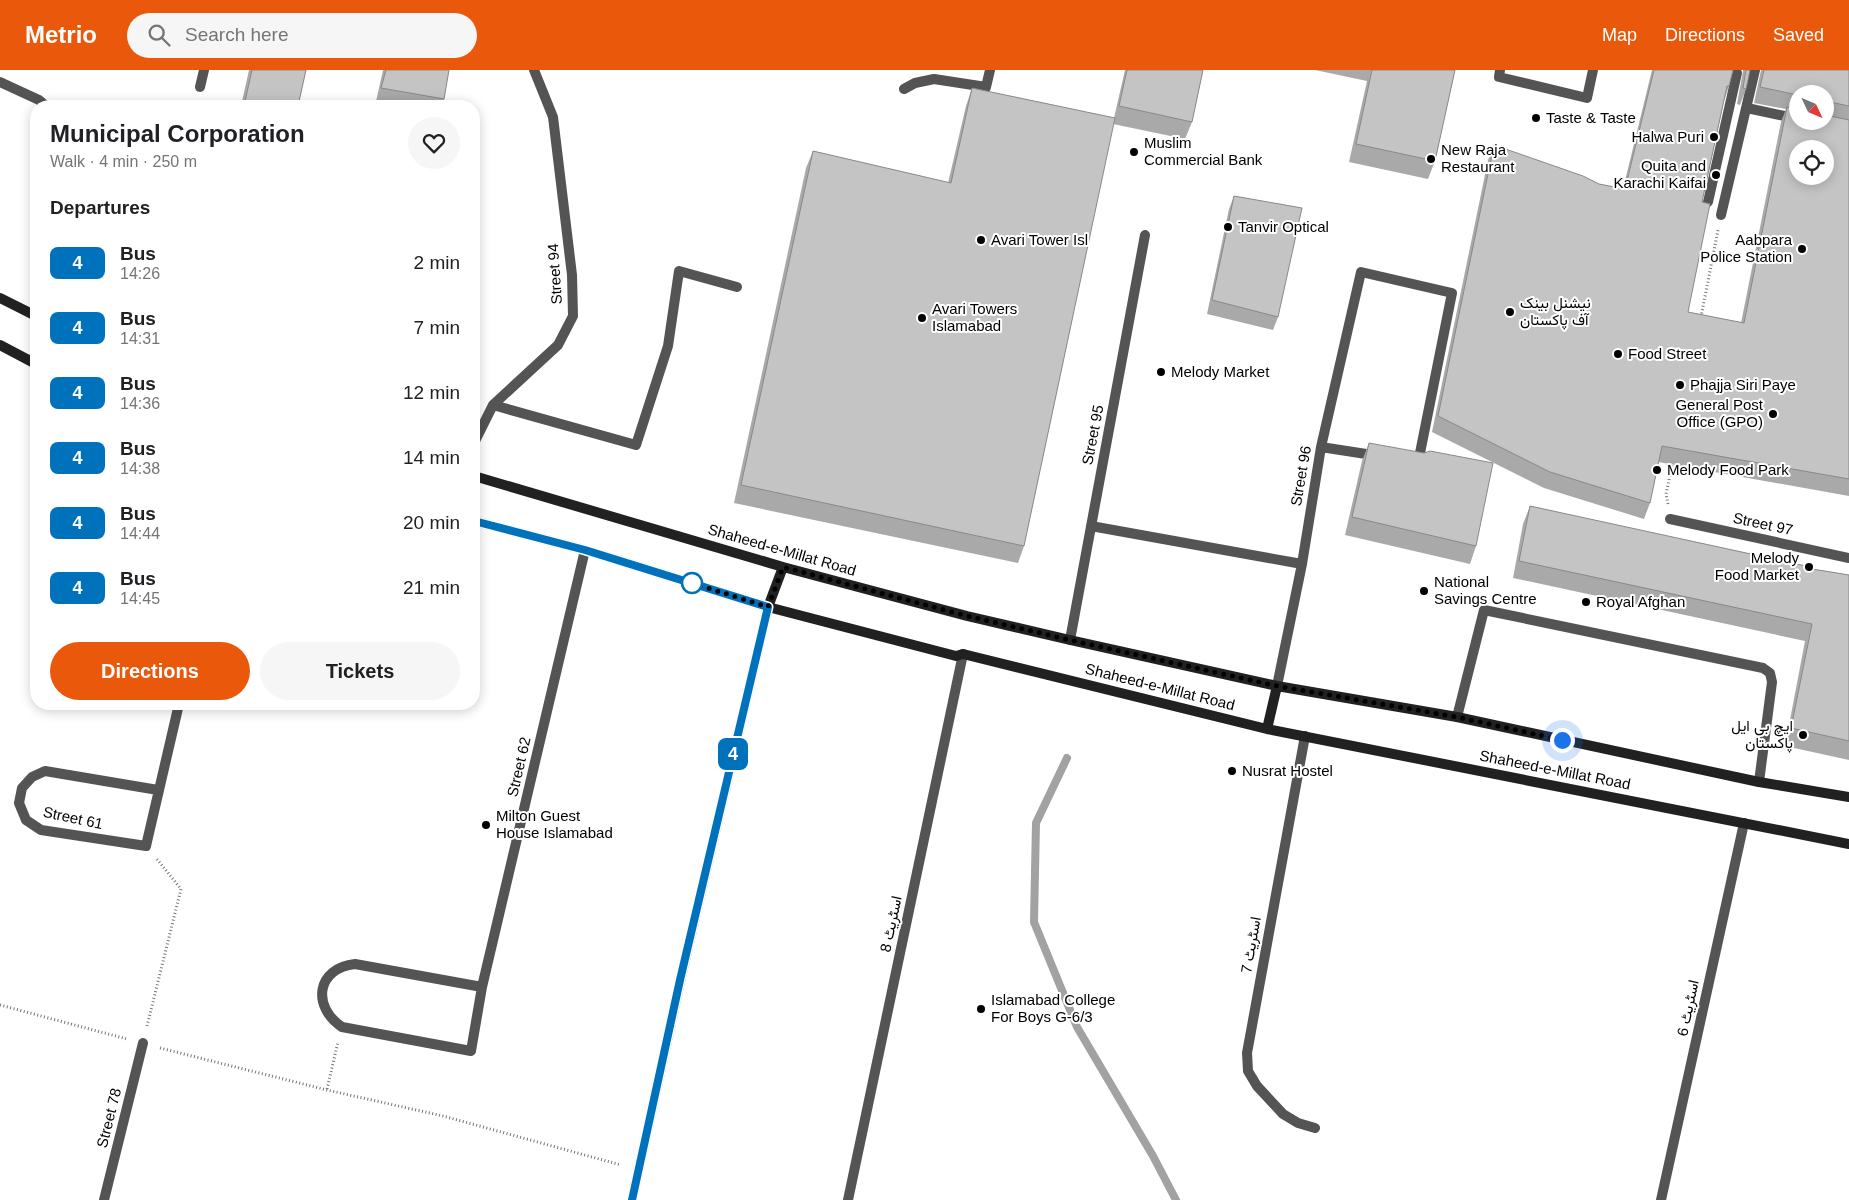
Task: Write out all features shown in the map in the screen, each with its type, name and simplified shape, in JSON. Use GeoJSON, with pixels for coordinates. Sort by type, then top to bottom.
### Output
{"type":"FeatureCollection","features":[{"type":"Feature","properties":{"kind":"main road"},"geometry":{"type":"LineString","coordinates":[[0,298],[30,313]]}},
{"type":"Feature","properties":{"kind":"main road"},"geometry":{"type":"LineString","coordinates":[[0,345],[30,361]]}},
{"type":"Feature","properties":{"kind":"main road","name":"Shaheed-e-Millat Road"},"geometry":{"type":"LineString","coordinates":[[480,478],[783,567],[967,616],[1277,686],[1457,717],[1759,782],[1849,798]]}},
{"type":"Feature","properties":{"kind":"main road","name":"Shaheed-e-Millat Road"},"geometry":{"type":"LineString","coordinates":[[480,523],[585,550],[768,607],[956,656],[964,654],[1267,729],[1849,844]]}},
{"type":"Feature","properties":{"kind":"main road"},"geometry":{"type":"LineString","coordinates":[[632,1200],[682,971],[768,607],[783,567]]}},
{"type":"Feature","properties":{"kind":"main road"},"geometry":{"type":"LineString","coordinates":[[1267,729],[1277,686]]}},
{"type":"Feature","properties":{"kind":"street"},"geometry":{"type":"LineString","coordinates":[[200,87],[204,70]]}},
{"type":"Feature","properties":{"kind":"street","name":"Street 94"},"geometry":{"type":"LineString","coordinates":[[480,431],[493,405],[558,346],[573,316],[572,275],[554,117],[534,70]]}},
{"type":"Feature","properties":{"kind":"street"},"geometry":{"type":"LineString","coordinates":[[904,89],[934,79],[986,87],[990,70]]}},
{"type":"Feature","properties":{"kind":"street"},"geometry":{"type":"LineString","coordinates":[[1500,70],[1499,77],[1587,98],[1593,70]]}},
{"type":"Feature","properties":{"kind":"street"},"geometry":{"type":"LineString","coordinates":[[1708,202],[1737,73],[1724,70]]}},
{"type":"Feature","properties":{"kind":"street"},"geometry":{"type":"LineString","coordinates":[[1721,215],[1755,70]]}},
{"type":"Feature","properties":{"kind":"street"},"geometry":{"type":"LineString","coordinates":[[0,82],[39,100]]}},
{"type":"Feature","properties":{"kind":"street"},"geometry":{"type":"LineString","coordinates":[[1747,108],[1789,117]]}},
{"type":"Feature","properties":{"kind":"street","name":"Street 95"},"geometry":{"type":"LineString","coordinates":[[1070,640],[1145,235]]}},
{"type":"Feature","properties":{"kind":"street"},"geometry":{"type":"LineString","coordinates":[[493,405],[636,445],[668,346],[679,271],[737,287]]}},
{"type":"Feature","properties":{"kind":"street","name":"Street 96"},"geometry":{"type":"LineString","coordinates":[[1277,686],[1302,564],[1321,447],[1361,272],[1452,293],[1419,464],[1410,462]]}},
{"type":"Feature","properties":{"kind":"street"},"geometry":{"type":"LineString","coordinates":[[1321,447],[1392,458]]}},
{"type":"Feature","properties":{"kind":"street","name":"Street 97"},"geometry":{"type":"LineString","coordinates":[[1670,519],[1849,558]]}},
{"type":"Feature","properties":{"kind":"street"},"geometry":{"type":"LineString","coordinates":[[1091,526],[1302,564]]}},
{"type":"Feature","properties":{"kind":"street","name":"Street 62"},"geometry":{"type":"LineString","coordinates":[[342,1027],[471,1051],[482,987],[585,550]]}},
{"type":"Feature","properties":{"kind":"street"},"geometry":{"type":"LineString","coordinates":[[1457,717],[1484,610],[1763,668],[1770,673],[1772,682],[1759,782]]}},
{"type":"Feature","properties":{"kind":"street","name":"اسٹریٹ 8"},"geometry":{"type":"LineString","coordinates":[[848,1200],[964,654]]}},
{"type":"Feature","properties":{"kind":"street"},"geometry":{"type":"LineString","coordinates":[[146,846],[178,710]]}},
{"type":"Feature","properties":{"kind":"street","name":"اسٹریٹ 7"},"geometry":{"type":"LineString","coordinates":[[1305,736],[1247,1053],[1248,1071],[1257,1086],[1283,1114],[1298,1123],[1315,1128]]}},
{"type":"Feature","properties":{"kind":"street","name":"Street 61"},"geometry":{"type":"LineString","coordinates":[[146,846],[41,830],[26,820],[19,803],[22,788],[32,777],[45,771],[158,790]]}},
{"type":"Feature","properties":{"kind":"street","name":"اسٹریٹ 6"},"geometry":{"type":"LineString","coordinates":[[1661,1200],[1744,823]]}},
{"type":"Feature","properties":{"kind":"street"},"geometry":{"type":"LineString","coordinates":[[342,1027],[331,1020],[323,1008],[321,995],[327,978],[336,969],[345,965],[355,964],[482,987]]}},
{"type":"Feature","properties":{"kind":"street","name":"Street 78"},"geometry":{"type":"LineString","coordinates":[[104,1200],[143,1043]]}},
{"type":"Feature","properties":{"kind":"path"},"geometry":{"type":"LineString","coordinates":[[1700,321],[1721,215]]}},
{"type":"Feature","properties":{"kind":"path"},"geometry":{"type":"LineString","coordinates":[[1670,519],[1666,494],[1674,456]]}},
{"type":"Feature","properties":{"kind":"path"},"geometry":{"type":"LineString","coordinates":[[143,1043],[181,889],[146,846]]}},
{"type":"Feature","properties":{"kind":"path"},"geometry":{"type":"LineString","coordinates":[[0,1005],[326,1090],[444,1116],[639,1170]]}},
{"type":"Feature","properties":{"kind":"path"},"geometry":{"type":"LineString","coordinates":[[326,1090],[342,1027]]}},
{"type":"Feature","properties":{"kind":"building"},"geometry":{"type":"Polygon","coordinates":[[[252,70],[306,70],[299,100],[245,100],[252,70]]]}},
{"type":"Feature","properties":{"kind":"building"},"geometry":{"type":"Polygon","coordinates":[[[386,70],[449,70],[444,99],[381,88],[386,70]]]}},
{"type":"Feature","properties":{"kind":"building"},"geometry":{"type":"Polygon","coordinates":[[[1127,70],[1203,70],[1192,122],[1119,106],[1127,70]]]}},
{"type":"Feature","properties":{"kind":"building"},"geometry":{"type":"Polygon","coordinates":[[[1372,70],[1455,70],[1435,161],[1356,144],[1372,70]]]}},
{"type":"Feature","properties":{"kind":"building"},"geometry":{"type":"Polygon","coordinates":[[[1654,70],[1733,70],[1729,86],[1727,86],[1702,202],[1710,204],[1688,312],[1744,323],[1787,107],[1789,107],[1789,130],[1834,130],[1834,117],[1849,120],[1849,479],[1662,446],[1650,503],[1550,472],[1438,416],[1494,145],[1583,176],[1599,184],[1625,189],[1654,70]]]}},
{"type":"Feature","properties":{"kind":"building"},"geometry":{"type":"Polygon","coordinates":[[[1746,70],[1750,70],[1746,89],[1743,88],[1746,70]]]}},
{"type":"Feature","properties":{"kind":"building"},"geometry":{"type":"Polygon","coordinates":[[[1764,70],[1849,70],[1849,106],[1834,103],[1834,85],[1789,85],[1789,93],[1760,87],[1764,70]]]}},
{"type":"Feature","properties":{"kind":"building","name":"Avari Towers Islamabad"},"geometry":{"type":"Polygon","coordinates":[[[972,88],[1115,118],[1024,546],[741,485],[813,151],[951,183],[972,88]]]}},
{"type":"Feature","properties":{"kind":"building"},"geometry":{"type":"Polygon","coordinates":[[[1234,196],[1302,208],[1278,317],[1212,300],[1234,196]]]}},
{"type":"Feature","properties":{"kind":"building"},"geometry":{"type":"Polygon","coordinates":[[[1369,443],[1424,453],[1430,451],[1493,463],[1476,546],[1352,517],[1369,443]]]}},
{"type":"Feature","properties":{"kind":"building"},"geometry":{"type":"Polygon","coordinates":[[[1530,506],[1806,566],[1806,568],[1849,575],[1849,741],[1791,728],[1812,624],[1519,561],[1530,506]]]}},
{"type":"Feature","properties":{"kind":"waterway"},"geometry":{"type":"LineString","coordinates":[[1067,758],[1036,823],[1034,922],[1077,1027],[1153,1156],[1176,1200]]}},
{"type":"Feature","properties":{"kind":"bus line","name":"4"},"geometry":{"type":"LineString","coordinates":[[480,523],[585,550],[768,607],[680,980],[632,1200]]}},
{"type":"Feature","properties":{"kind":"place","name":"Taste & Taste"},"geometry":{"type":"Point","coordinates":[1536,118]}},
{"type":"Feature","properties":{"kind":"place","name":"Halwa Puri"},"geometry":{"type":"Point","coordinates":[1714,137]}},
{"type":"Feature","properties":{"kind":"place","name":"Muslim Commercial Bank"},"geometry":{"type":"Point","coordinates":[1134,152]}},
{"type":"Feature","properties":{"kind":"place","name":"New Raja Restaurant"},"geometry":{"type":"Point","coordinates":[1431,159]}},
{"type":"Feature","properties":{"kind":"place","name":"Quita and Karachi Kaifai"},"geometry":{"type":"Point","coordinates":[1716,175]}},
{"type":"Feature","properties":{"kind":"place","name":"Tanvir Optical"},"geometry":{"type":"Point","coordinates":[1228,227]}},
{"type":"Feature","properties":{"kind":"place","name":"Avari Tower Isl"},"geometry":{"type":"Point","coordinates":[981,240]}},
{"type":"Feature","properties":{"kind":"place","name":"Aabpara Police Station"},"geometry":{"type":"Point","coordinates":[1802,249]}},
{"type":"Feature","properties":{"kind":"place","name":"نیشنل بینک آف پاکستان"},"geometry":{"type":"Point","coordinates":[1510,312]}},
{"type":"Feature","properties":{"kind":"place","name":"Avari Towers Islamabad"},"geometry":{"type":"Point","coordinates":[922,318]}},
{"type":"Feature","properties":{"kind":"place","name":"Food Street"},"geometry":{"type":"Point","coordinates":[1618,354]}},
{"type":"Feature","properties":{"kind":"place","name":"Melody Market"},"geometry":{"type":"Point","coordinates":[1161,372]}},
{"type":"Feature","properties":{"kind":"place","name":"Phajja Siri Paye"},"geometry":{"type":"Point","coordinates":[1680,385]}},
{"type":"Feature","properties":{"kind":"place","name":"General Post Office (GPO)"},"geometry":{"type":"Point","coordinates":[1773,414]}},
{"type":"Feature","properties":{"kind":"place","name":"Melody Food Park"},"geometry":{"type":"Point","coordinates":[1657,470]}},
{"type":"Feature","properties":{"kind":"place","name":"Melody Food Market"},"geometry":{"type":"Point","coordinates":[1809,567]}},
{"type":"Feature","properties":{"kind":"place","name":"National Savings Centre"},"geometry":{"type":"Point","coordinates":[1424,591]}},
{"type":"Feature","properties":{"kind":"place","name":"Royal Afghan"},"geometry":{"type":"Point","coordinates":[1586,602]}},
{"type":"Feature","properties":{"kind":"place","name":"ایچ بی ایل پاکستان"},"geometry":{"type":"Point","coordinates":[1803,735]}},
{"type":"Feature","properties":{"kind":"place","name":"Nusrat Hostel"},"geometry":{"type":"Point","coordinates":[1232,771]}},
{"type":"Feature","properties":{"kind":"place","name":"Milton Guest House Islamabad"},"geometry":{"type":"Point","coordinates":[486,825]}},
{"type":"Feature","properties":{"kind":"place","name":"Islamabad College For Boys G-6/3"},"geometry":{"type":"Point","coordinates":[981,1009]}},
{"type":"Feature","properties":{"kind":"route"},"geometry":{"type":"LineString","coordinates":[[692,583],[768,607],[783,567],[967,616],[1277,686],[1457,717],[1562,740]]}}]}
